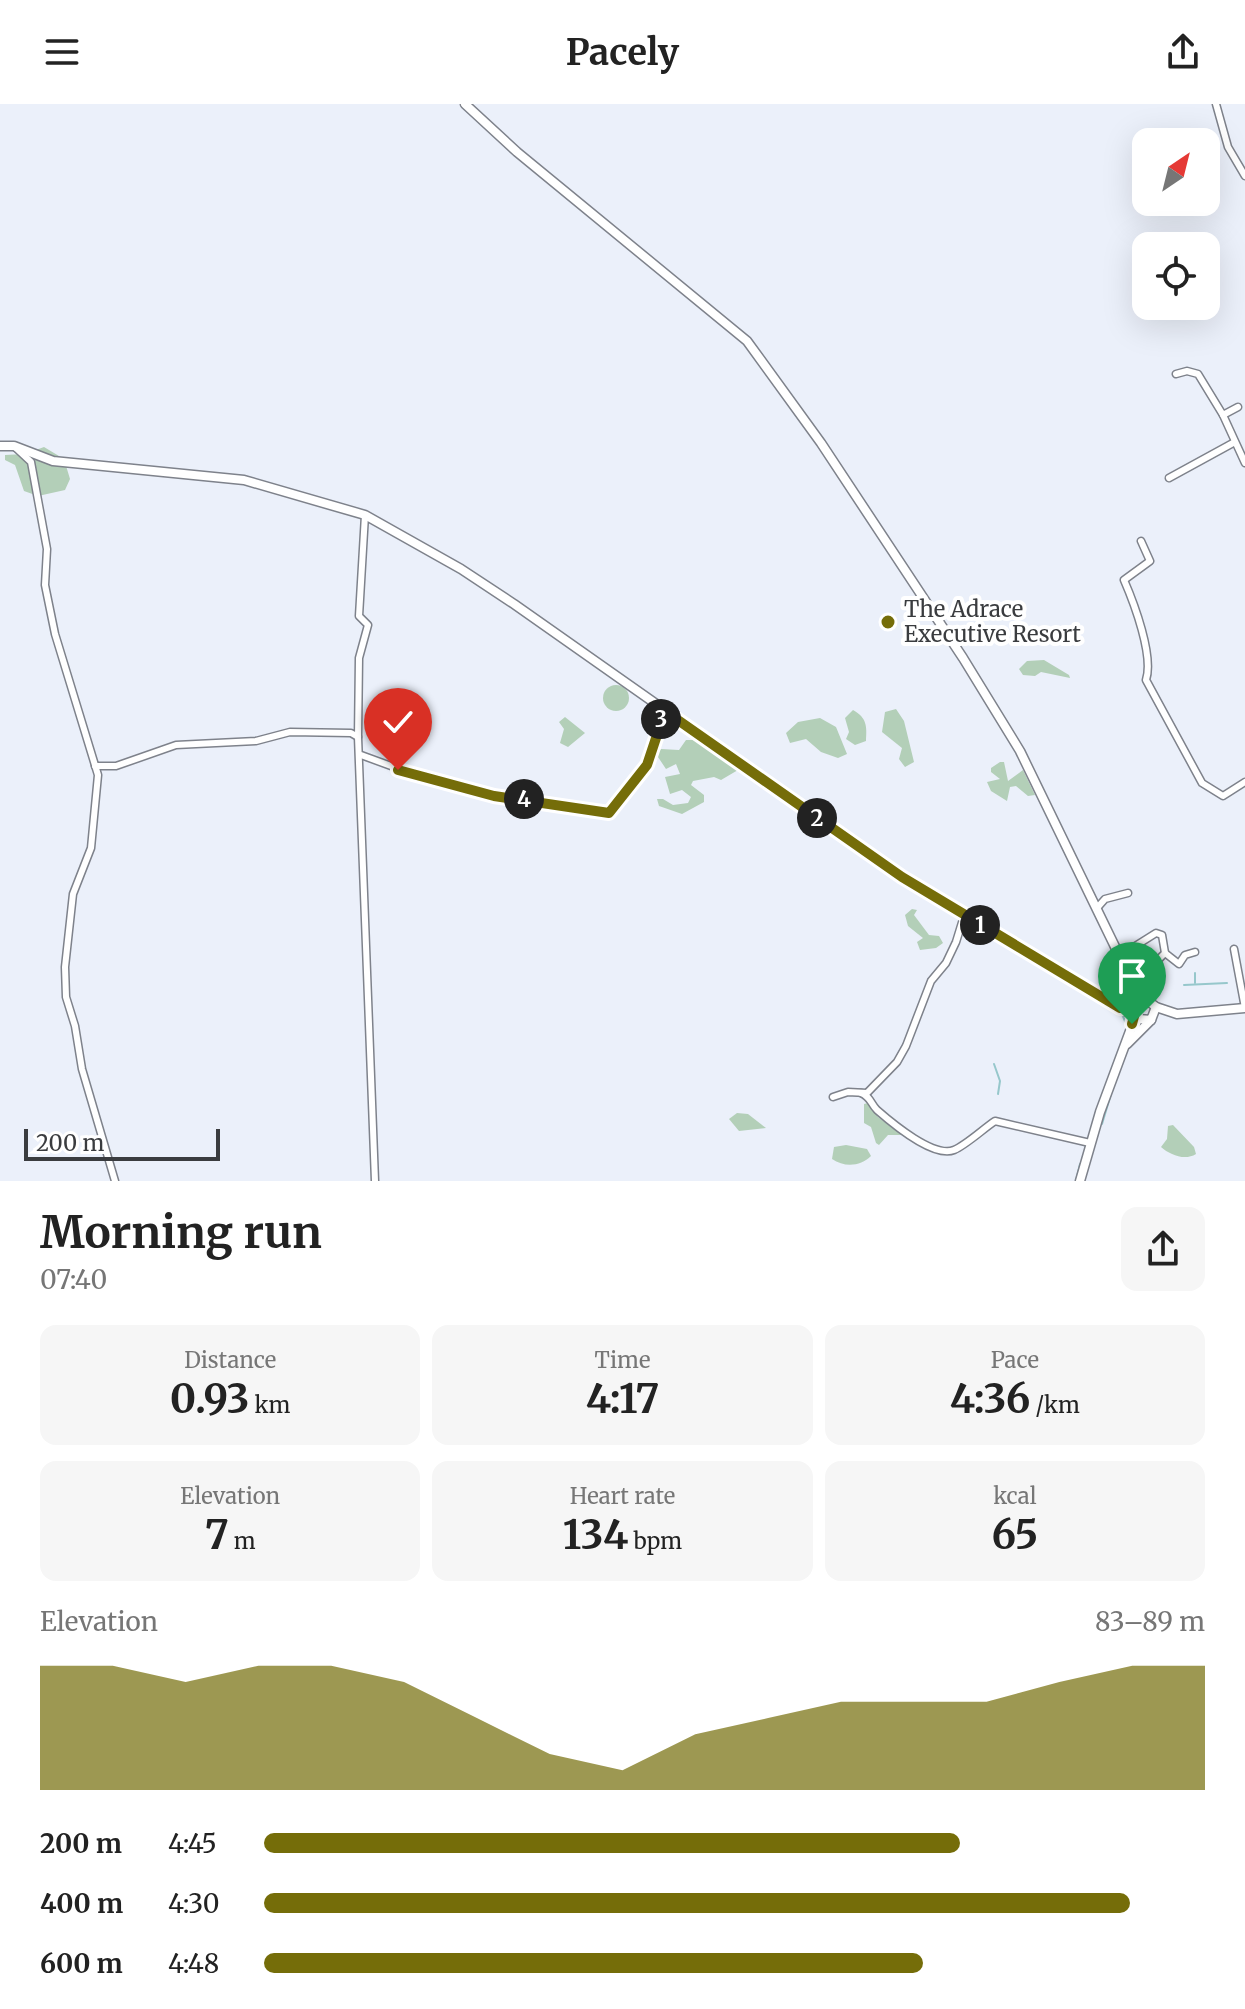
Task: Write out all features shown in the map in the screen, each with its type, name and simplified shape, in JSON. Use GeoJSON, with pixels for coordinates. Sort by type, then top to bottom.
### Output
{"type":"FeatureCollection","features":[{"type":"Feature","properties":{"kind":"main road"},"geometry":{"type":"LineString","coordinates":[[465,104],[517,152],[747,341],[821,443],[963,658],[1035,779],[1144,1000],[1177,1014]]}},
{"type":"Feature","properties":{"kind":"main road"},"geometry":{"type":"LineString","coordinates":[[0,446],[14,446],[53,461],[244,480],[365,515],[461,569],[872,857],[964,916],[1125,1011],[1136,1009],[1080,1181]]}},
{"type":"Feature","properties":{"kind":"main road"},"geometry":{"type":"LineString","coordinates":[[1125,1011],[1144,1000]]}},
{"type":"Feature","properties":{"kind":"main road"},"geometry":{"type":"LineString","coordinates":[[1124,1047],[1153,1019],[1156,1007]]}},
{"type":"Feature","properties":{"kind":"main road"},"geometry":{"type":"LineString","coordinates":[[1136,1015],[1143,1021],[1177,1014],[1245,1008]]}},
{"type":"Feature","properties":{"kind":"street"},"geometry":{"type":"LineString","coordinates":[[1216,104],[1228,147],[1245,176]]}},
{"type":"Feature","properties":{"kind":"street"},"geometry":{"type":"LineString","coordinates":[[1176,374],[1196,372],[1223,415],[1233,443],[1245,463]]}},
{"type":"Feature","properties":{"kind":"street"},"geometry":{"type":"LineString","coordinates":[[1223,415],[1238,407]]}},
{"type":"Feature","properties":{"kind":"street"},"geometry":{"type":"LineString","coordinates":[[1169,478],[1233,443]]}},
{"type":"Feature","properties":{"kind":"street"},"geometry":{"type":"LineString","coordinates":[[14,446],[31,462],[47,549],[45,585],[55,634],[98,775],[91,848],[73,894],[65,967],[66,997],[75,1026],[82,1069],[115,1181]]}},
{"type":"Feature","properties":{"kind":"street"},"geometry":{"type":"LineString","coordinates":[[1238,451],[1245,446]]}},
{"type":"Feature","properties":{"kind":"street"},"geometry":{"type":"LineString","coordinates":[[365,515],[359,616],[368,625],[359,658],[358,737],[375,1181]]}},
{"type":"Feature","properties":{"kind":"street"},"geometry":{"type":"LineString","coordinates":[[1141,541],[1150,561],[1124,580],[1136,608],[1149,661],[1146,680],[1202,783],[1223,796],[1245,782]]}},
{"type":"Feature","properties":{"kind":"street"},"geometry":{"type":"LineString","coordinates":[[361,755],[432,781],[494,796],[609,813],[647,765],[665,711]]}},
{"type":"Feature","properties":{"kind":"street"},"geometry":{"type":"LineString","coordinates":[[95,766],[116,766],[176,745],[256,741],[290,732],[351,733],[358,737]]}},
{"type":"Feature","properties":{"kind":"street"},"geometry":{"type":"LineString","coordinates":[[1097,908],[1105,899],[1128,893]]}},
{"type":"Feature","properties":{"kind":"street"},"geometry":{"type":"LineString","coordinates":[[833,1097],[867,1093],[897,1062],[918,1022],[932,980],[946,963],[964,916]]}},
{"type":"Feature","properties":{"kind":"street"},"geometry":{"type":"LineString","coordinates":[[1121,955],[1156,933],[1162,935],[1165,953],[1179,964],[1190,952],[1195,952]]}},
{"type":"Feature","properties":{"kind":"street"},"geometry":{"type":"LineString","coordinates":[[1234,949],[1245,1008]]}},
{"type":"Feature","properties":{"kind":"street"},"geometry":{"type":"LineString","coordinates":[[1132,980],[1138,968],[1157,961],[1165,953]]}},
{"type":"Feature","properties":{"kind":"street"},"geometry":{"type":"LineString","coordinates":[[861,1093],[869,1096],[879,1111],[902,1126],[907,1136],[930,1149],[955,1150],[995,1121],[1090,1143]]}},
{"type":"Feature","properties":{"kind":"green space"},"geometry":{"type":"Polygon","coordinates":[[[44,447],[64,459],[70,479],[65,490],[38,496],[24,491],[15,465],[5,460],[5,455],[25,454],[44,447]]]}},
{"type":"Feature","properties":{"kind":"green space"},"geometry":{"type":"Polygon","coordinates":[[[1044,660],[1070,678],[1041,672],[1035,676],[1023,675],[1019,669],[1027,661],[1044,660]]]}},
{"type":"Feature","properties":{"kind":"green space"},"geometry":{"type":"Polygon","coordinates":[[[616,685],[625,689],[629,698],[625,707],[616,711],[607,707],[603,698],[607,689],[616,685]]]}},
{"type":"Feature","properties":{"kind":"green space"},"geometry":{"type":"Polygon","coordinates":[[[896,709],[904,721],[914,762],[905,767],[899,759],[902,748],[882,732],[885,712],[896,709]]]}},
{"type":"Feature","properties":{"kind":"green space"},"geometry":{"type":"Polygon","coordinates":[[[853,710],[864,719],[866,731],[866,741],[855,745],[846,739],[849,732],[845,718],[853,710]]]}},
{"type":"Feature","properties":{"kind":"green space"},"geometry":{"type":"Polygon","coordinates":[[[565,717],[585,733],[568,747],[560,743],[564,729],[559,722],[565,717]]]}},
{"type":"Feature","properties":{"kind":"green space"},"geometry":{"type":"Polygon","coordinates":[[[820,718],[836,727],[847,754],[838,758],[821,752],[806,739],[790,743],[786,733],[798,722],[820,718]]]}},
{"type":"Feature","properties":{"kind":"green space"},"geometry":{"type":"Polygon","coordinates":[[[686,740],[694,740],[738,770],[721,780],[714,777],[693,781],[691,785],[704,795],[704,802],[682,814],[659,806],[657,799],[673,805],[688,803],[691,797],[682,790],[670,794],[665,777],[680,774],[676,764],[666,769],[656,754],[661,749],[679,750],[686,740]]]}},
{"type":"Feature","properties":{"kind":"green space"},"geometry":{"type":"Polygon","coordinates":[[[1004,762],[1008,781],[1023,770],[1035,795],[1028,796],[1016,786],[1010,787],[1007,801],[991,791],[987,782],[1000,779],[991,772],[991,768],[1004,762]]]}},
{"type":"Feature","properties":{"kind":"green space"},"geometry":{"type":"Polygon","coordinates":[[[912,909],[917,910],[914,915],[929,935],[939,936],[943,943],[936,948],[920,950],[917,942],[923,938],[908,926],[905,915],[912,909]]]}},
{"type":"Feature","properties":{"kind":"green space"},"geometry":{"type":"Polygon","coordinates":[[[868,1103],[878,1117],[902,1135],[888,1135],[879,1145],[876,1143],[871,1127],[864,1123],[864,1104],[868,1103]]]}},
{"type":"Feature","properties":{"kind":"green space"},"geometry":{"type":"Polygon","coordinates":[[[737,1113],[748,1114],[766,1128],[739,1131],[729,1119],[737,1113]]]}},
{"type":"Feature","properties":{"kind":"green space"},"geometry":{"type":"Polygon","coordinates":[[[1173,1125],[1194,1147],[1196,1154],[1178,1156],[1161,1147],[1167,1139],[1168,1126],[1173,1125]]]}},
{"type":"Feature","properties":{"kind":"green space"},"geometry":{"type":"Polygon","coordinates":[[[846,1145],[867,1149],[871,1156],[853,1165],[832,1159],[834,1147],[846,1145]]]}},
{"type":"Feature","properties":{"kind":"waterway"},"geometry":{"type":"LineString","coordinates":[[926,896],[935,902]]}},
{"type":"Feature","properties":{"kind":"waterway"},"geometry":{"type":"LineString","coordinates":[[942,906],[951,911]]}},
{"type":"Feature","properties":{"kind":"waterway"},"geometry":{"type":"LineString","coordinates":[[1116,959],[1125,980]]}},
{"type":"Feature","properties":{"kind":"waterway"},"geometry":{"type":"LineString","coordinates":[[1195,973],[1195,983]]}},
{"type":"Feature","properties":{"kind":"waterway"},"geometry":{"type":"LineString","coordinates":[[1184,985],[1227,983]]}},
{"type":"Feature","properties":{"kind":"waterway"},"geometry":{"type":"LineString","coordinates":[[1127,985],[1138,999]]}},
{"type":"Feature","properties":{"kind":"waterway"},"geometry":{"type":"LineString","coordinates":[[1122,1014],[1127,1026]]}},
{"type":"Feature","properties":{"kind":"waterway"},"geometry":{"type":"LineString","coordinates":[[994,1064],[1000,1081],[998,1094]]}},
{"type":"Feature","properties":{"kind":"waterway"},"geometry":{"type":"LineString","coordinates":[[1102,1124],[1111,1094]]}},
{"type":"Feature","properties":{"kind":"waterway"},"geometry":{"type":"LineString","coordinates":[[1076,1181],[1080,1164]]}},
{"type":"Feature","properties":{"kind":"place","name":"The Adrace Executive Resort"},"geometry":{"type":"Point","coordinates":[888,622]}},
{"type":"Feature","properties":{"kind":"route"},"geometry":{"type":"LineString","coordinates":[[398,770],[494,796],[609,813],[647,765],[665,711],[942,903],[1125,1011],[1136,1009],[1132,1024]]}}]}
